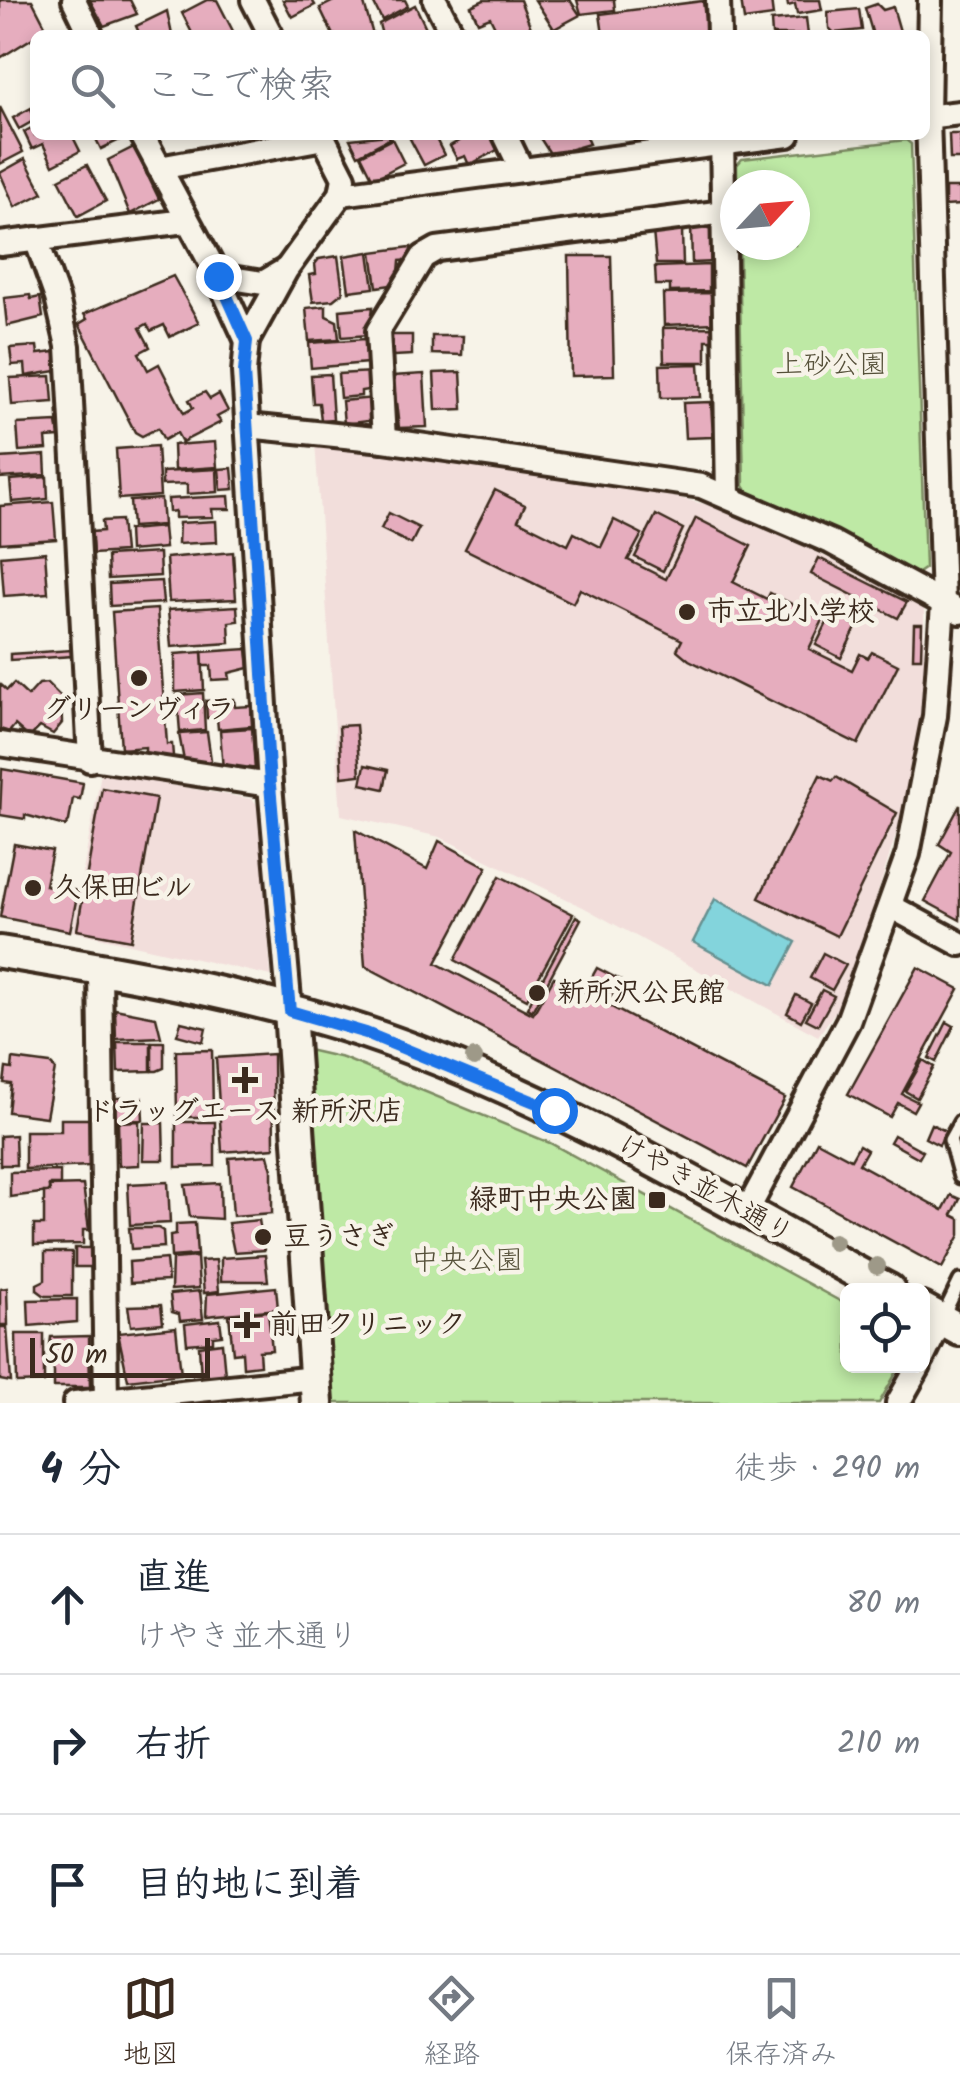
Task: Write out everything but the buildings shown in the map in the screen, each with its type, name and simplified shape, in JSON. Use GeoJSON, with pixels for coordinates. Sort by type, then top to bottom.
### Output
{"type":"FeatureCollection","features":[{"type":"Feature","properties":{"kind":"street"},"geometry":{"type":"LineString","coordinates":[[74,0],[89,30]]}},
{"type":"Feature","properties":{"kind":"street"},"geometry":{"type":"LineString","coordinates":[[254,0],[269,30]]}},
{"type":"Feature","properties":{"kind":"street"},"geometry":{"type":"LineString","coordinates":[[435,0],[450,30]]}},
{"type":"Feature","properties":{"kind":"street"},"geometry":{"type":"LineString","coordinates":[[718,0],[719,30]]}},
{"type":"Feature","properties":{"kind":"street"},"geometry":{"type":"LineString","coordinates":[[929,30],[930,0]]}},
{"type":"Feature","properties":{"kind":"street"},"geometry":{"type":"LineString","coordinates":[[930,117],[960,113]]}},
{"type":"Feature","properties":{"kind":"street"},"geometry":{"type":"LineString","coordinates":[[74,1403],[316,1390],[270,785],[248,426],[247,341],[218,276],[145,140]]}},
{"type":"Feature","properties":{"kind":"street"},"geometry":{"type":"LineString","coordinates":[[159,168],[302,140]]}},
{"type":"Feature","properties":{"kind":"street"},"geometry":{"type":"LineString","coordinates":[[247,341],[286,270],[342,194],[344,178],[325,140]]}},
{"type":"Feature","properties":{"kind":"street"},"geometry":{"type":"LineString","coordinates":[[507,140],[522,170]]}},
{"type":"Feature","properties":{"kind":"street"},"geometry":{"type":"LineString","coordinates":[[342,194],[717,140]]}},
{"type":"Feature","properties":{"kind":"street"},"geometry":{"type":"LineString","coordinates":[[723,140],[723,170]]}},
{"type":"Feature","properties":{"kind":"street"},"geometry":{"type":"LineString","coordinates":[[746,1213],[848,1021],[890,906],[921,802],[952,608],[928,140]]}},
{"type":"Feature","properties":{"kind":"street"},"geometry":{"type":"LineString","coordinates":[[384,440],[378,331],[423,257],[437,248],[720,213]]}},
{"type":"Feature","properties":{"kind":"street"},"geometry":{"type":"LineString","coordinates":[[0,244],[186,221]]}},
{"type":"Feature","properties":{"kind":"street"},"geometry":{"type":"LineString","coordinates":[[36,239],[57,298],[68,346],[90,760]]}},
{"type":"Feature","properties":{"kind":"street"},"geometry":{"type":"LineString","coordinates":[[725,260],[728,497]]}},
{"type":"Feature","properties":{"kind":"street"},"geometry":{"type":"LineString","coordinates":[[218,276],[263,283],[286,270]]}},
{"type":"Feature","properties":{"kind":"street"},"geometry":{"type":"LineString","coordinates":[[248,426],[657,476],[728,497],[831,542],[952,608]]}},
{"type":"Feature","properties":{"kind":"street"},"geometry":{"type":"LineString","coordinates":[[0,744],[270,785]]}},
{"type":"Feature","properties":{"kind":"street"},"geometry":{"type":"LineString","coordinates":[[890,906],[960,944]]}},
{"type":"Feature","properties":{"kind":"street","name":"けやき並木通り"},"geometry":{"type":"LineString","coordinates":[[0,952],[160,979],[366,1033],[512,1090],[876,1283]]}},
{"type":"Feature","properties":{"kind":"street"},"geometry":{"type":"LineString","coordinates":[[100,970],[106,1401]]}},
{"type":"Feature","properties":{"kind":"street"},"geometry":{"type":"LineString","coordinates":[[898,1403],[915,1373]]}},
{"type":"Feature","properties":{"kind":"lane"},"geometry":{"type":"LineString","coordinates":[[960,1122],[950,1140],[960,1177]]}},
{"type":"Feature","properties":{"kind":"lane"},"geometry":{"type":"LineString","coordinates":[[941,1320],[960,1281]]}},
{"type":"Feature","properties":{"kind":"shaded area"},"geometry":{"type":"Polygon","coordinates":[[[315,442],[650,491],[708,505],[772,529],[924,608],[924,690],[908,796],[859,953],[837,1009],[818,1036],[583,907],[440,837],[341,815],[315,442]]]}},
{"type":"Feature","properties":{"kind":"shaded area"},"geometry":{"type":"Polygon","coordinates":[[[101,773],[252,799],[260,807],[271,976],[72,931],[101,773]]]}},
{"type":"Feature","properties":{"kind":"green space","name":"上砂公園"},"geometry":{"type":"Polygon","coordinates":[[[906,140],[911,144],[925,568],[912,577],[752,498],[744,486],[739,260],[810,260],[810,170],[737,170],[742,159],[906,140]]]}},
{"type":"Feature","properties":{"kind":"green space","name":"中央公園"},"geometry":{"type":"Polygon","coordinates":[[[308,1050],[343,1058],[550,1143],[840,1301],[840,1373],[896,1373],[879,1403],[334,1403],[308,1050]]]}},
{"type":"Feature","properties":{"kind":"water"},"geometry":{"type":"Polygon","coordinates":[[[715,899],[796,942],[773,985],[693,942],[715,899]]]}},
{"type":"Feature","properties":{"kind":"place","name":"市立北小学校"},"geometry":{"type":"Point","coordinates":[687,612]}},
{"type":"Feature","properties":{"kind":"place","name":"グリーンヴィラ"},"geometry":{"type":"Point","coordinates":[139,678]}},
{"type":"Feature","properties":{"kind":"place","name":"久保田ビル"},"geometry":{"type":"Point","coordinates":[33,888]}},
{"type":"Feature","properties":{"kind":"place","name":"新所沢公民館"},"geometry":{"type":"Point","coordinates":[537,993]}},
{"type":"Feature","properties":{"kind":"place","name":"ドラッグエース 新所沢店"},"geometry":{"type":"Point","coordinates":[245,1080]}},
{"type":"Feature","properties":{"kind":"place","name":"緑町中央公園"},"geometry":{"type":"Point","coordinates":[657,1200]}},
{"type":"Feature","properties":{"kind":"place","name":"豆うさぎ"},"geometry":{"type":"Point","coordinates":[263,1237]}},
{"type":"Feature","properties":{"kind":"place","name":"前田クリニック"},"geometry":{"type":"Point","coordinates":[247,1325]}},
{"type":"Feature","properties":{"kind":"route"},"geometry":{"type":"LineString","coordinates":[[218,276],[247,341],[244,372],[270,785],[290,1011],[366,1033],[554,1110]]}}]}
